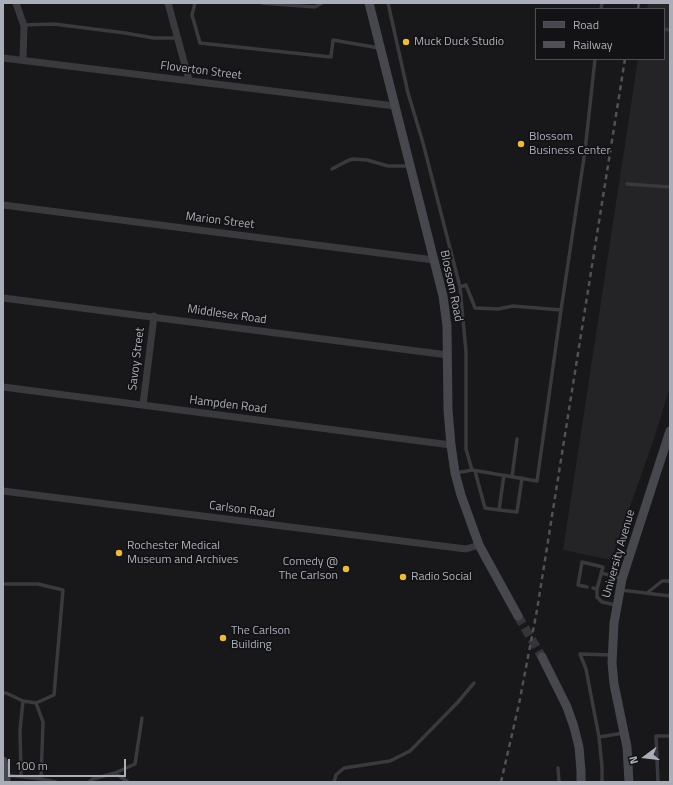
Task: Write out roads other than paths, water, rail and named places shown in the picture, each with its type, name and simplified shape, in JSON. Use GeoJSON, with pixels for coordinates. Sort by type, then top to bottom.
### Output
{"type":"FeatureCollection","features":[{"type":"Feature","properties":{"kind":"street"},"geometry":{"type":"LineString","coordinates":[[16,3],[23,25],[23,60]]}},
{"type":"Feature","properties":{"kind":"street"},"geometry":{"type":"LineString","coordinates":[[168,3],[189,80]]}},
{"type":"Feature","properties":{"kind":"street","name":"Blossom Road"},"geometry":{"type":"LineString","coordinates":[[369,3],[443,296],[447,326],[448,410],[455,473],[463,501],[479,545],[518,616]]}},
{"type":"Feature","properties":{"kind":"street","name":"Floverton Street"},"geometry":{"type":"LineString","coordinates":[[3,58],[395,106]]}},
{"type":"Feature","properties":{"kind":"street","name":"Marion Street"},"geometry":{"type":"LineString","coordinates":[[3,205],[434,260]]}},
{"type":"Feature","properties":{"kind":"street","name":"Middlesex Road"},"geometry":{"type":"LineString","coordinates":[[3,298],[154,316],[448,355]]}},
{"type":"Feature","properties":{"kind":"street","name":"Savoy Street"},"geometry":{"type":"LineString","coordinates":[[143,405],[154,316]]}},
{"type":"Feature","properties":{"kind":"street","name":"Hampden Road"},"geometry":{"type":"LineString","coordinates":[[3,387],[451,445]]}},
{"type":"Feature","properties":{"kind":"street","name":"University Avenue"},"geometry":{"type":"LineString","coordinates":[[629,782],[629,764],[625,733],[614,684],[612,655],[613,630],[622,578],[668,446],[670,431]]}},
{"type":"Feature","properties":{"kind":"street","name":"Carlson Road"},"geometry":{"type":"LineString","coordinates":[[3,492],[466,549],[479,545]]}},
{"type":"Feature","properties":{"kind":"street"},"geometry":{"type":"LineString","coordinates":[[542,657],[567,707],[574,727],[579,747],[582,771],[581,782]]}},
{"type":"Feature","properties":{"kind":"street"},"geometry":{"type":"LineString","coordinates":[[3,761],[6,778]]}},
{"type":"Feature","properties":{"kind":"lane"},"geometry":{"type":"LineString","coordinates":[[195,3],[192,15],[200,43],[331,57],[333,40],[380,48]]}},
{"type":"Feature","properties":{"kind":"lane"},"geometry":{"type":"LineString","coordinates":[[262,3],[315,7],[322,3]]}},
{"type":"Feature","properties":{"kind":"lane"},"geometry":{"type":"LineString","coordinates":[[388,3],[408,93],[423,143],[460,286],[466,352],[466,449],[485,508],[517,512],[522,478]]}},
{"type":"Feature","properties":{"kind":"lane"},"geometry":{"type":"LineString","coordinates":[[23,25],[54,24],[154,38],[178,38]]}},
{"type":"Feature","properties":{"kind":"lane"},"geometry":{"type":"LineString","coordinates":[[455,473],[474,470],[537,481],[585,151],[595,60]]}},
{"type":"Feature","properties":{"kind":"lane"},"geometry":{"type":"LineString","coordinates":[[332,169],[347,160],[353,159],[367,160],[388,166],[410,165]]}},
{"type":"Feature","properties":{"kind":"lane"},"geometry":{"type":"LineString","coordinates":[[627,184],[670,187]]}},
{"type":"Feature","properties":{"kind":"lane"},"geometry":{"type":"LineString","coordinates":[[460,286],[466,285],[476,308],[498,310],[513,306],[561,310]]}},
{"type":"Feature","properties":{"kind":"lane"},"geometry":{"type":"LineString","coordinates":[[512,477],[517,439]]}},
{"type":"Feature","properties":{"kind":"lane"},"geometry":{"type":"LineString","coordinates":[[500,510],[504,475]]}},
{"type":"Feature","properties":{"kind":"lane"},"geometry":{"type":"LineString","coordinates":[[587,587],[578,585],[582,562],[603,567],[595,589],[597,596],[602,602],[617,605]]}},
{"type":"Feature","properties":{"kind":"lane"},"geometry":{"type":"LineString","coordinates":[[601,573],[622,578]]}},
{"type":"Feature","properties":{"kind":"lane"},"geometry":{"type":"LineString","coordinates":[[647,593],[662,582],[670,581]]}},
{"type":"Feature","properties":{"kind":"lane"},"geometry":{"type":"LineString","coordinates":[[3,584],[38,584],[63,590],[54,695],[36,703],[22,701],[3,692]]}},
{"type":"Feature","properties":{"kind":"lane"},"geometry":{"type":"LineString","coordinates":[[620,590],[670,596]]}},
{"type":"Feature","properties":{"kind":"lane"},"geometry":{"type":"LineString","coordinates":[[602,782],[599,737],[586,668],[580,654],[612,655]]}},
{"type":"Feature","properties":{"kind":"lane"},"geometry":{"type":"LineString","coordinates":[[334,782],[336,775],[344,768],[390,761],[410,751],[458,702],[474,683]]}},
{"type":"Feature","properties":{"kind":"lane"},"geometry":{"type":"LineString","coordinates":[[21,776],[20,730],[22,701]]}},
{"type":"Feature","properties":{"kind":"lane"},"geometry":{"type":"LineString","coordinates":[[36,703],[43,722],[41,779]]}},
{"type":"Feature","properties":{"kind":"lane"},"geometry":{"type":"LineString","coordinates":[[89,782],[115,773],[134,764],[142,718]]}},
{"type":"Feature","properties":{"kind":"lane"},"geometry":{"type":"LineString","coordinates":[[599,737],[625,733]]}},
{"type":"Feature","properties":{"kind":"lane"},"geometry":{"type":"LineString","coordinates":[[658,782],[656,736],[670,736]]}},
{"type":"Feature","properties":{"kind":"lane"},"geometry":{"type":"LineString","coordinates":[[558,768],[559,782]]}},
{"type":"Feature","properties":{"kind":"lane"},"geometry":{"type":"LineString","coordinates":[[115,773],[128,782]]}},
{"type":"Feature","properties":{"kind":"lane"},"geometry":{"type":"LineString","coordinates":[[6,778],[21,776],[56,782]]}},
{"type":"Feature","properties":{"kind":"tunnel"},"geometry":{"type":"LineString","coordinates":[[518,616],[542,657]]}},
{"type":"Feature","properties":{"kind":"railway"},"geometry":{"type":"LineString","coordinates":[[638,8],[639,3]]}},
{"type":"Feature","properties":{"kind":"railway"},"geometry":{"type":"LineString","coordinates":[[501,782],[519,704],[537,610],[625,60]]}},
{"type":"Feature","properties":{"kind":"place","name":"Muck Duck Studio"},"geometry":{"type":"Point","coordinates":[406,42]}},
{"type":"Feature","properties":{"kind":"place","name":"Blossom Business Center"},"geometry":{"type":"Point","coordinates":[521,144]}},
{"type":"Feature","properties":{"kind":"place","name":"Rochester Medical Museum and Archives"},"geometry":{"type":"Point","coordinates":[119,553]}},
{"type":"Feature","properties":{"kind":"place","name":"Comedy @ The Carlson"},"geometry":{"type":"Point","coordinates":[346,569]}},
{"type":"Feature","properties":{"kind":"place","name":"Radio Social"},"geometry":{"type":"Point","coordinates":[403,577]}},
{"type":"Feature","properties":{"kind":"place","name":"The Carlson Building"},"geometry":{"type":"Point","coordinates":[223,638]}}]}
